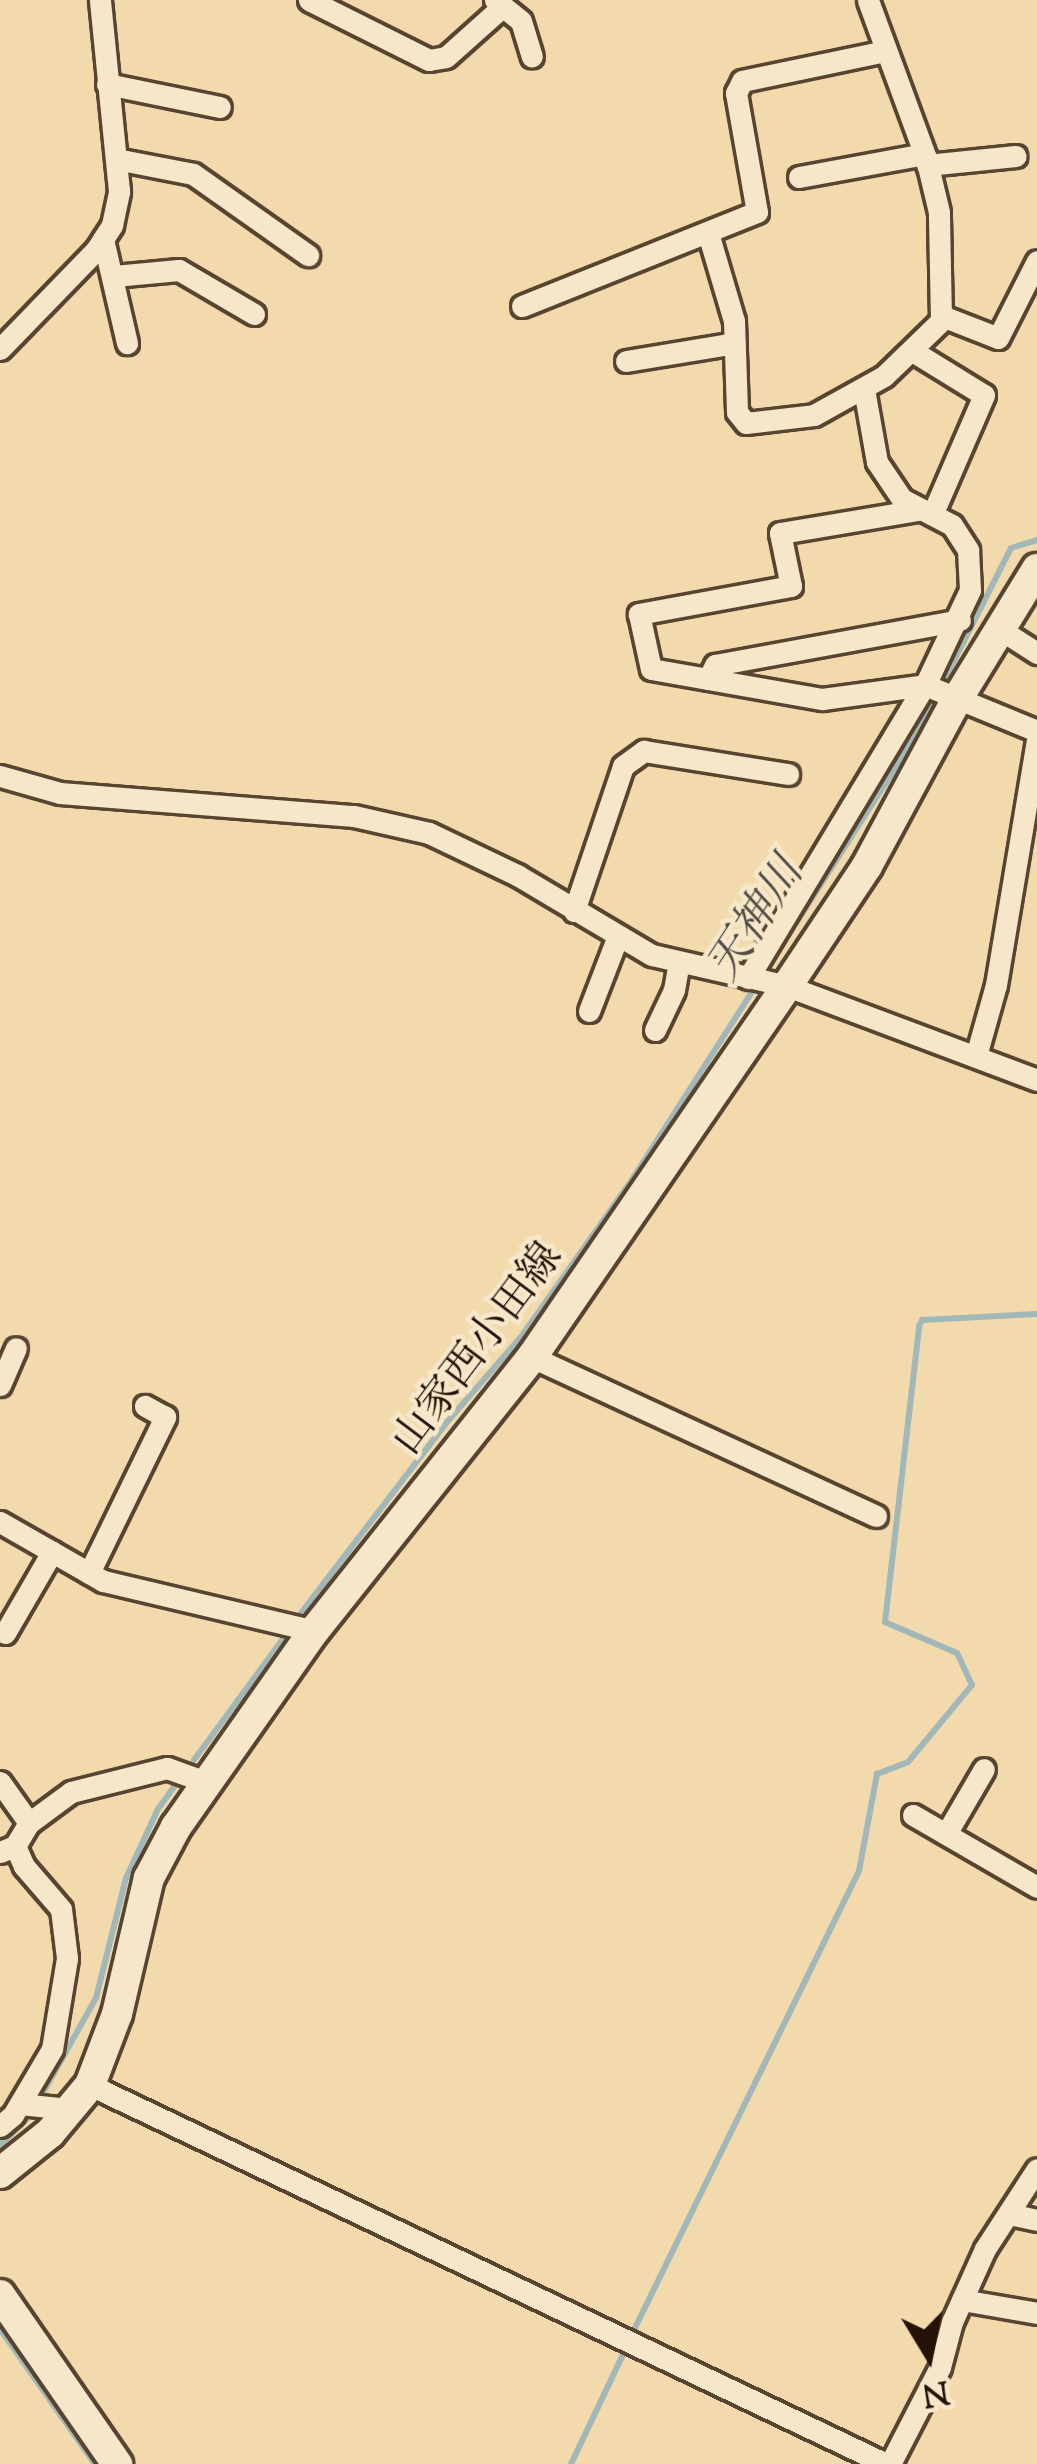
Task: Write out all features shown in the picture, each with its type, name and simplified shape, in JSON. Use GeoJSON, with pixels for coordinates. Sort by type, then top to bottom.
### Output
{"type":"FeatureCollection","features":[{"type":"Feature","properties":{"kind":"main road","name":"山家西小田線"},"geometry":{"type":"LineString","coordinates":[[0,2173],[50,2133],[90,2085],[117,2014],[149,1877],[206,1782],[314,1631],[532,1357],[788,986],[867,866],[956,701],[1037,569]]}},
{"type":"Feature","properties":{"kind":"main road"},"geometry":{"type":"LineString","coordinates":[[0,2295],[117,2464]]}},
{"type":"Feature","properties":{"kind":"street"},"geometry":{"type":"LineString","coordinates":[[0,349],[112,225],[119,190],[100,0]]}},
{"type":"Feature","properties":{"kind":"street"},"geometry":{"type":"LineString","coordinates":[[309,0],[429,60],[446,57],[499,3],[521,21],[532,56]]}},
{"type":"Feature","properties":{"kind":"street"},"geometry":{"type":"LineString","coordinates":[[708,233],[735,343],[737,412],[746,422],[814,415],[864,388],[914,352],[941,316],[939,212],[926,159],[868,0]]}},
{"type":"Feature","properties":{"kind":"street"},"geometry":{"type":"LineString","coordinates":[[522,307],[757,212],[736,93],[742,81],[886,51]]}},
{"type":"Feature","properties":{"kind":"street"},"geometry":{"type":"LineString","coordinates":[[107,84],[220,106]]}},
{"type":"Feature","properties":{"kind":"street"},"geometry":{"type":"LineString","coordinates":[[799,177],[926,159],[1016,156]]}},
{"type":"Feature","properties":{"kind":"street"},"geometry":{"type":"LineString","coordinates":[[116,159],[193,174],[308,255]]}},
{"type":"Feature","properties":{"kind":"street"},"geometry":{"type":"LineString","coordinates":[[103,239],[127,343]]}},
{"type":"Feature","properties":{"kind":"street"},"geometry":{"type":"LineString","coordinates":[[941,316],[998,338],[1037,261]]}},
{"type":"Feature","properties":{"kind":"street"},"geometry":{"type":"LineString","coordinates":[[114,277],[179,270],[254,314]]}},
{"type":"Feature","properties":{"kind":"street"},"geometry":{"type":"LineString","coordinates":[[626,361],[735,343]]}},
{"type":"Feature","properties":{"kind":"street"},"geometry":{"type":"LineString","coordinates":[[914,352],[984,394],[925,512]]}},
{"type":"Feature","properties":{"kind":"street"},"geometry":{"type":"LineString","coordinates":[[748,978],[925,686],[960,620],[970,590],[968,550],[952,525],[902,499],[877,462],[864,388]]}},
{"type":"Feature","properties":{"kind":"street"},"geometry":{"type":"LineString","coordinates":[[925,512],[780,533],[791,586],[639,614],[651,669],[822,699],[925,686],[1037,730]]}},
{"type":"Feature","properties":{"kind":"street"},"geometry":{"type":"LineString","coordinates":[[708,679],[715,665],[960,620]]}},
{"type":"Feature","properties":{"kind":"street"},"geometry":{"type":"LineString","coordinates":[[1001,630],[1037,653]]}},
{"type":"Feature","properties":{"kind":"street"},"geometry":{"type":"LineString","coordinates":[[976,1056],[997,985],[1037,741]]}},
{"type":"Feature","properties":{"kind":"street"},"geometry":{"type":"LineString","coordinates":[[574,911],[622,766],[644,751],[788,774]]}},
{"type":"Feature","properties":{"kind":"street"},"geometry":{"type":"LineString","coordinates":[[0,776],[60,793],[374,818],[429,833],[517,875],[618,936],[679,962],[788,986],[1037,1080]]}},
{"type":"Feature","properties":{"kind":"street"},"geometry":{"type":"LineString","coordinates":[[589,1011],[618,936]]}},
{"type":"Feature","properties":{"kind":"street"},"geometry":{"type":"LineString","coordinates":[[655,1030],[674,990],[679,962]]}},
{"type":"Feature","properties":{"kind":"street"},"geometry":{"type":"LineString","coordinates":[[0,1385],[16,1348]]}},
{"type":"Feature","properties":{"kind":"street"},"geometry":{"type":"LineString","coordinates":[[532,1357],[876,1516]]}},
{"type":"Feature","properties":{"kind":"street"},"geometry":{"type":"LineString","coordinates":[[89,1573],[165,1418],[145,1406]]}},
{"type":"Feature","properties":{"kind":"street"},"geometry":{"type":"LineString","coordinates":[[0,1522],[103,1581],[314,1631]]}},
{"type":"Feature","properties":{"kind":"street"},"geometry":{"type":"LineString","coordinates":[[5,1634],[52,1552]]}},
{"type":"Feature","properties":{"kind":"street"},"geometry":{"type":"LineString","coordinates":[[0,2126],[20,2104],[52,2048],[67,1958],[61,1909],[8,1849],[29,1823],[71,1792],[167,1768],[206,1782]]}},
{"type":"Feature","properties":{"kind":"street"},"geometry":{"type":"LineString","coordinates":[[946,1834],[984,1769]]}},
{"type":"Feature","properties":{"kind":"street"},"geometry":{"type":"LineString","coordinates":[[0,1782],[29,1823]]}},
{"type":"Feature","properties":{"kind":"street"},"geometry":{"type":"LineString","coordinates":[[913,1815],[1037,1887]]}},
{"type":"Feature","properties":{"kind":"street"},"geometry":{"type":"LineString","coordinates":[[90,2085],[888,2464],[940,2367],[985,2249],[1037,2169]]}},
{"type":"Feature","properties":{"kind":"street"},"geometry":{"type":"LineString","coordinates":[[20,2104],[69,2109]]}},
{"type":"Feature","properties":{"kind":"street"},"geometry":{"type":"LineString","coordinates":[[1009,2214],[1037,2220]]}},
{"type":"Feature","properties":{"kind":"street"},"geometry":{"type":"LineString","coordinates":[[962,2300],[1037,2313]]}},
{"type":"Feature","properties":{"kind":"waterway","name":"天神川"},"geometry":{"type":"LineString","coordinates":[[301,1613],[447,1422],[521,1337],[631,1181],[917,734],[1011,548],[1037,540]]}},
{"type":"Feature","properties":{"kind":"waterway"},"geometry":{"type":"LineString","coordinates":[[631,2336],[859,1871],[877,1774],[908,1762],[972,1685],[957,1653],[885,1622],[919,1326],[922,1320],[1037,1314]]}},
{"type":"Feature","properties":{"kind":"waterway"},"geometry":{"type":"LineString","coordinates":[[194,1760],[283,1639]]}},
{"type":"Feature","properties":{"kind":"waterway"},"geometry":{"type":"LineString","coordinates":[[44,2091],[96,1998],[126,1878],[158,1809],[175,1786]]}},
{"type":"Feature","properties":{"kind":"waterway"},"geometry":{"type":"LineString","coordinates":[[0,2145],[27,2119]]}},
{"type":"Feature","properties":{"kind":"waterway"},"geometry":{"type":"LineString","coordinates":[[0,2329],[95,2464]]}},
{"type":"Feature","properties":{"kind":"waterway"},"geometry":{"type":"LineString","coordinates":[[571,2464],[626,2348]]}}]}
